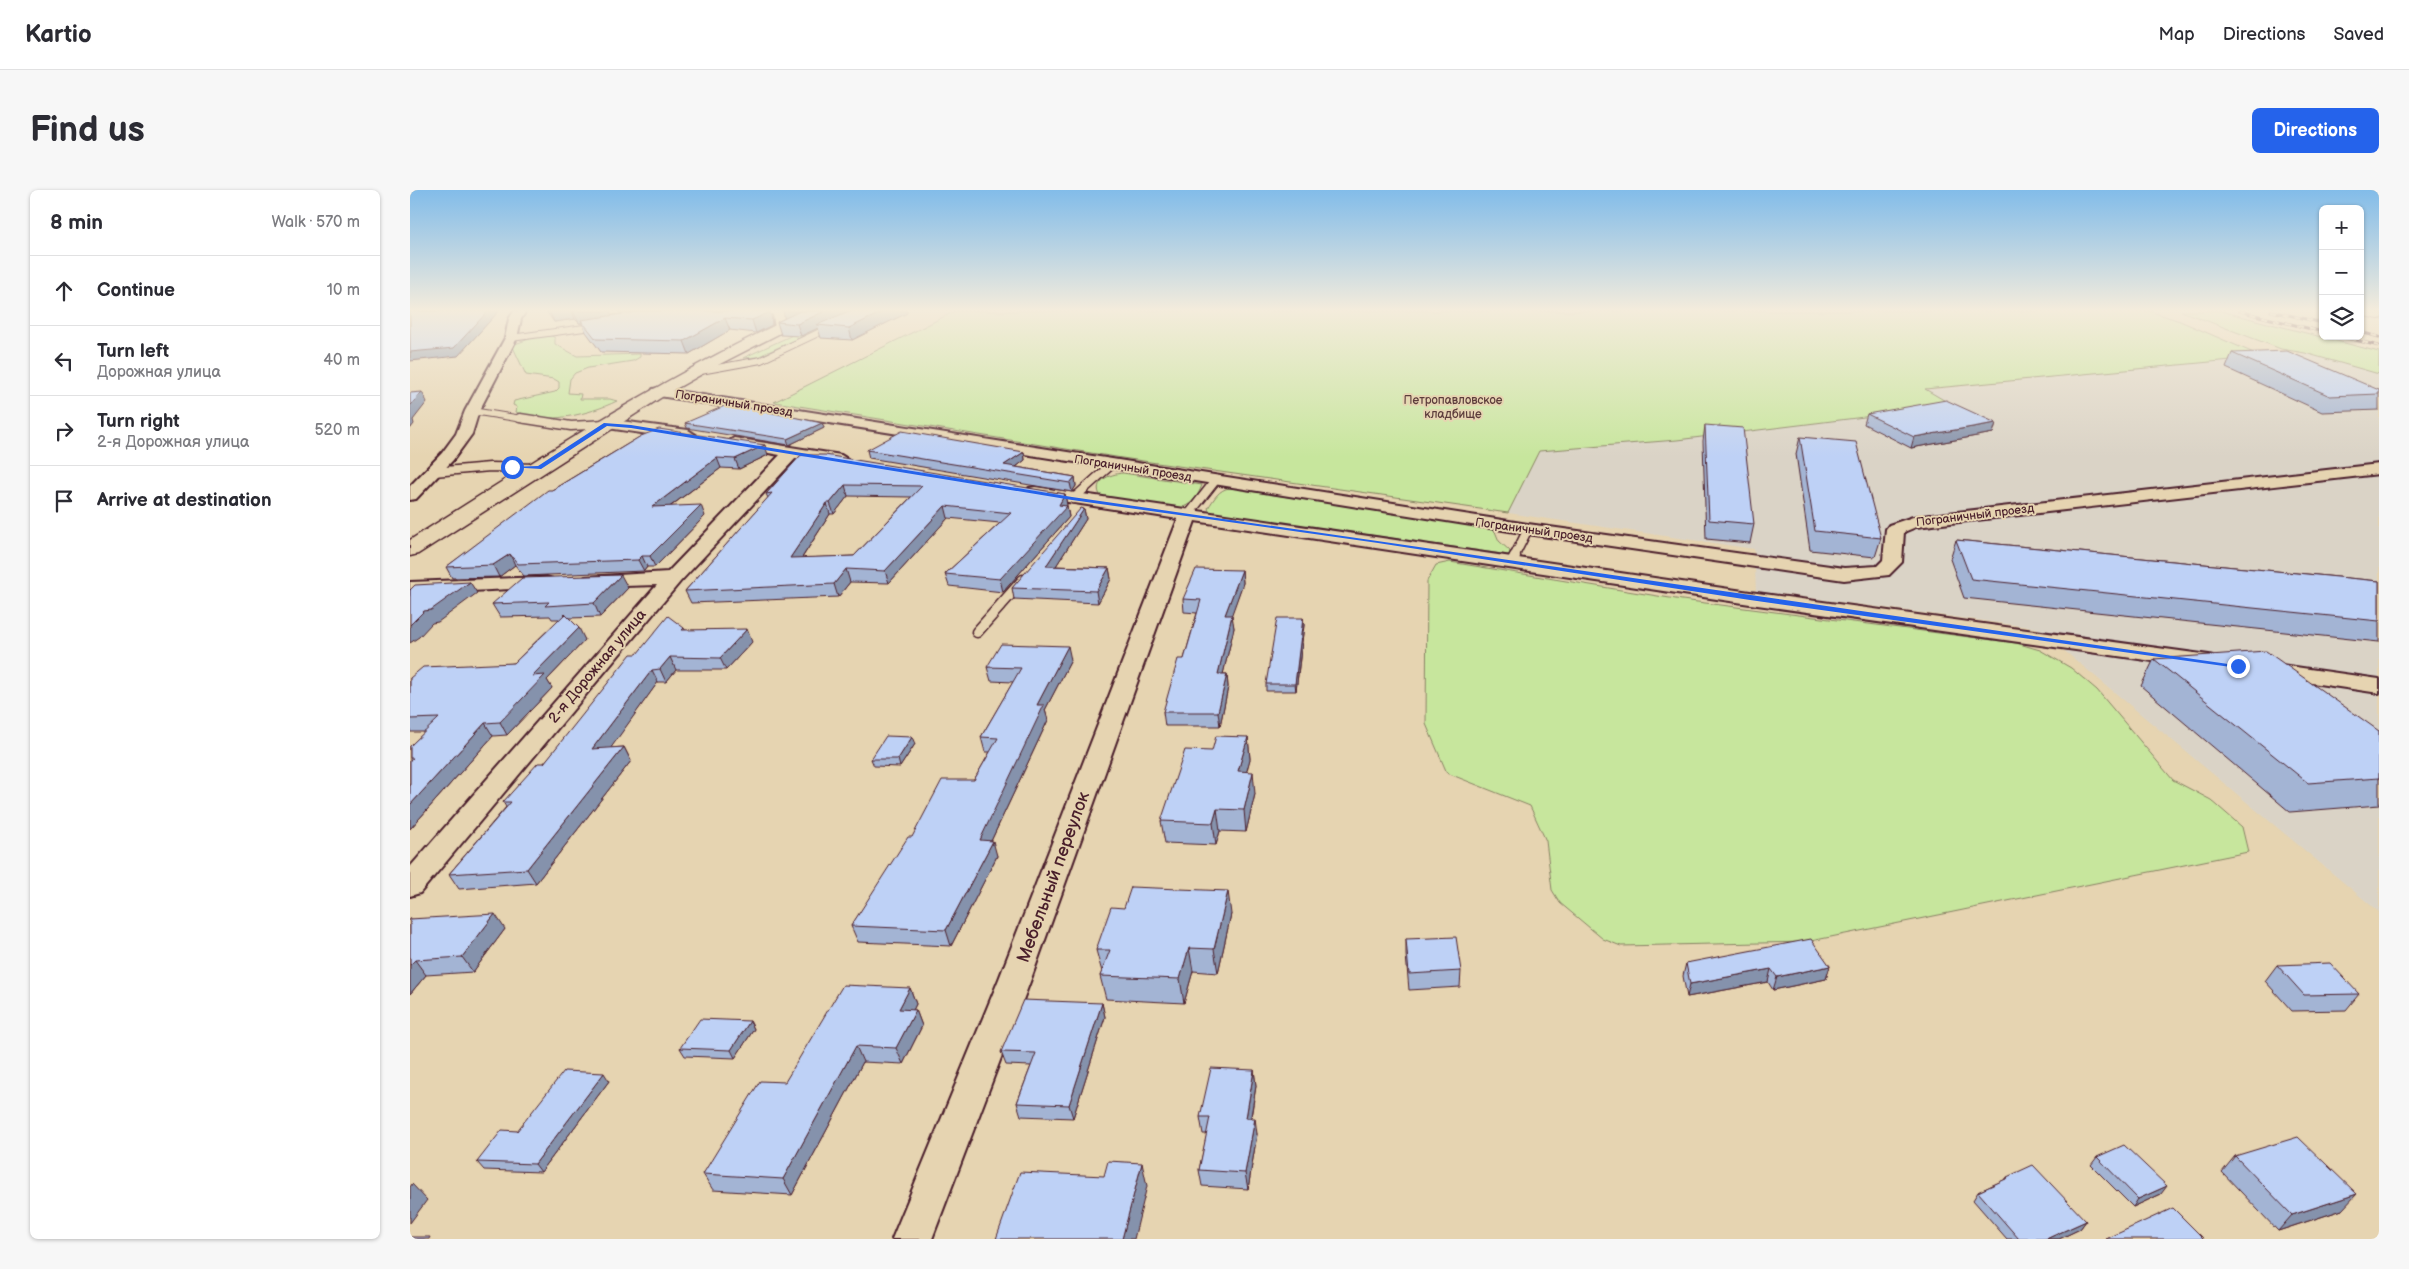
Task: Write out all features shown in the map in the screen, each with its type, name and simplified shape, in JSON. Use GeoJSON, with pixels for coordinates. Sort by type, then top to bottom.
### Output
{"type":"FeatureCollection","features":[{"type":"Feature","properties":{"kind":"main road"},"geometry":{"type":"LineString","coordinates":[[410,550],[606,424],[715,360]]}},
{"type":"Feature","properties":{"kind":"street"},"geometry":{"type":"LineString","coordinates":[[410,495],[434,472],[470,425],[472,411],[499,360]]}},
{"type":"Feature","properties":{"kind":"street","name":"Пограничный проезд"},"geometry":{"type":"LineString","coordinates":[[658,392],[1215,481],[1528,529],[1844,574],[1882,571],[1892,562],[1895,529],[1913,522],[2379,469]]}},
{"type":"Feature","properties":{"kind":"street"},"geometry":{"type":"LineString","coordinates":[[606,424],[860,463]]}},
{"type":"Feature","properties":{"kind":"street","name":"2-я Дорожная улица"},"geometry":{"type":"LineString","coordinates":[[410,886],[673,578],[792,452]]}},
{"type":"Feature","properties":{"kind":"street"},"geometry":{"type":"LineString","coordinates":[[1014,489],[1083,503],[1189,514],[2379,686]]}},
{"type":"Feature","properties":{"kind":"street","name":"Мебельный переулок"},"geometry":{"type":"LineString","coordinates":[[912,1239],[1015,979],[1189,514]]}},
{"type":"Feature","properties":{"kind":"street"},"geometry":{"type":"LineString","coordinates":[[410,588],[673,578]]}},
{"type":"Feature","properties":{"kind":"lane"},"geometry":{"type":"LineString","coordinates":[[689,374],[761,360]]}},
{"type":"Feature","properties":{"kind":"lane"},"geometry":{"type":"LineString","coordinates":[[472,411],[571,426],[606,424]]}},
{"type":"Feature","properties":{"kind":"lane"},"geometry":{"type":"LineString","coordinates":[[1083,503],[1111,465]]}},
{"type":"Feature","properties":{"kind":"lane"},"geometry":{"type":"LineString","coordinates":[[434,472],[490,467],[539,468]]}},
{"type":"Feature","properties":{"kind":"lane"},"geometry":{"type":"LineString","coordinates":[[1189,514],[1215,481]]}},
{"type":"Feature","properties":{"kind":"lane"},"geometry":{"type":"LineString","coordinates":[[1512,562],[1528,529]]}},
{"type":"Feature","properties":{"kind":"lane"},"geometry":{"type":"LineString","coordinates":[[977,632],[1028,574]]}},
{"type":"Feature","properties":{"kind":"shaded area"},"geometry":{"type":"Polygon","coordinates":[[[2233,360],[2330,360],[2379,374],[2379,912],[2037,628],[1756,591],[1754,549],[1508,513],[1539,451],[1677,440],[1953,406],[1924,390],[2233,360]]]}},
{"type":"Feature","properties":{"kind":"green space"},"geometry":{"type":"Polygon","coordinates":[[[519,360],[635,360],[588,368],[575,373],[570,379],[568,393],[581,394],[580,399],[610,399],[617,401],[594,410],[567,417],[540,418],[516,412],[517,407],[513,405],[514,401],[555,392],[559,388],[559,382],[554,379],[526,375],[519,360]]]}},
{"type":"Feature","properties":{"kind":"green space","name":"Петропавловское кладбище"},"geometry":{"type":"Polygon","coordinates":[[[858,360],[2232,360],[1925,389],[1954,406],[1677,440],[1539,451],[1508,513],[1122,458],[774,402],[858,360]]]}},
{"type":"Feature","properties":{"kind":"green space"},"geometry":{"type":"Polygon","coordinates":[[[2330,360],[2379,360],[2379,374],[2330,360]]]}},
{"type":"Feature","properties":{"kind":"green space"},"geometry":{"type":"Polygon","coordinates":[[[1123,473],[1202,485],[1194,500],[1180,508],[1101,497],[1098,487],[1103,479],[1123,473]]]}},
{"type":"Feature","properties":{"kind":"green space"},"geometry":{"type":"Polygon","coordinates":[[[1230,488],[1494,529],[1499,541],[1510,551],[1509,555],[1210,512],[1208,508],[1217,495],[1223,490],[1230,488]]]}},
{"type":"Feature","properties":{"kind":"green space"},"geometry":{"type":"Polygon","coordinates":[[[1450,562],[1682,600],[2016,643],[2040,650],[2071,668],[2097,690],[2173,780],[2211,800],[2242,827],[2248,852],[1806,942],[1621,946],[1603,939],[1560,903],[1552,890],[1546,841],[1530,806],[1447,773],[1426,724],[1427,581],[1436,565],[1450,562]]]}},
{"type":"Feature","properties":{"kind":"building"},"geometry":{"type":"Polygon","coordinates":[[[2248,360],[2308,360],[2379,390],[2379,394],[2330,396],[2248,360]]]}},
{"type":"Feature","properties":{"kind":"building"},"geometry":{"type":"Polygon","coordinates":[[[422,392],[410,406],[410,393],[422,392]]]}},
{"type":"Feature","properties":{"kind":"building"},"geometry":{"type":"Polygon","coordinates":[[[1946,400],[1996,423],[1914,437],[1867,414],[1946,400]]]}},
{"type":"Feature","properties":{"kind":"building"},"geometry":{"type":"Polygon","coordinates":[[[729,404],[822,423],[787,439],[685,423],[729,404]]]}},
{"type":"Feature","properties":{"kind":"building"},"geometry":{"type":"Polygon","coordinates":[[[1705,425],[1743,428],[1754,524],[1709,520],[1705,425]]]}},
{"type":"Feature","properties":{"kind":"building"},"geometry":{"type":"Polygon","coordinates":[[[659,429],[765,445],[735,459],[717,458],[652,507],[701,505],[650,556],[642,556],[638,560],[518,564],[510,554],[493,565],[446,567],[548,490],[552,490],[641,436],[659,429]]]}},
{"type":"Feature","properties":{"kind":"building"},"geometry":{"type":"Polygon","coordinates":[[[902,431],[1024,452],[1004,465],[1075,477],[1070,483],[867,450],[902,431]]]}},
{"type":"Feature","properties":{"kind":"building"},"geometry":{"type":"Polygon","coordinates":[[[1800,437],[1856,442],[1881,538],[1815,531],[1800,437]]]}},
{"type":"Feature","properties":{"kind":"building"},"geometry":{"type":"Polygon","coordinates":[[[801,455],[825,455],[1065,494],[1059,505],[1067,506],[1000,579],[945,574],[1011,513],[945,506],[885,571],[846,569],[834,584],[685,591],[772,493],[766,494],[801,455]],[[845,485],[830,503],[827,503],[790,558],[854,556],[922,486],[845,485]]]}},
{"type":"Feature","properties":{"kind":"building"},"geometry":{"type":"Polygon","coordinates":[[[1081,508],[1084,509],[1046,566],[1109,568],[1096,591],[1012,588],[1081,508]]]}},
{"type":"Feature","properties":{"kind":"building"},"geometry":{"type":"Polygon","coordinates":[[[1956,540],[2379,581],[2379,621],[1971,579],[1956,540]]]}},
{"type":"Feature","properties":{"kind":"building"},"geometry":{"type":"Polygon","coordinates":[[[1196,569],[1242,570],[1225,615],[1232,615],[1218,674],[1227,674],[1218,712],[1163,712],[1178,659],[1184,659],[1201,600],[1183,599],[1196,569]]]}},
{"type":"Feature","properties":{"kind":"building"},"geometry":{"type":"Polygon","coordinates":[[[621,575],[594,603],[545,606],[549,602],[492,604],[522,578],[621,575]]]}},
{"type":"Feature","properties":{"kind":"building"},"geometry":{"type":"Polygon","coordinates":[[[470,582],[431,610],[424,611],[410,625],[410,590],[415,585],[470,582]]]}},
{"type":"Feature","properties":{"kind":"building"},"geometry":{"type":"Polygon","coordinates":[[[565,614],[579,628],[532,676],[545,675],[500,722],[485,723],[410,805],[410,761],[413,758],[410,758],[410,746],[439,718],[410,719],[410,678],[423,667],[514,663],[565,614]]]}},
{"type":"Feature","properties":{"kind":"building"},"geometry":{"type":"Polygon","coordinates":[[[668,616],[684,628],[682,630],[747,629],[720,658],[670,657],[660,669],[652,670],[592,749],[624,747],[527,869],[449,874],[511,802],[503,802],[538,763],[544,763],[631,654],[637,654],[668,616]]]}},
{"type":"Feature","properties":{"kind":"building"},"geometry":{"type":"Polygon","coordinates":[[[1277,618],[1303,618],[1295,684],[1266,684],[1277,618]]]}},
{"type":"Feature","properties":{"kind":"building"},"geometry":{"type":"Polygon","coordinates":[[[1001,644],[1068,646],[1037,705],[1044,705],[980,840],[993,841],[946,930],[851,926],[908,837],[912,837],[942,780],[974,780],[998,738],[981,737],[1021,668],[987,667],[1001,644]]]}},
{"type":"Feature","properties":{"kind":"building"},"geometry":{"type":"Polygon","coordinates":[[[2266,651],[2379,731],[2379,778],[2308,783],[2154,659],[2266,651]]]}},
{"type":"Feature","properties":{"kind":"building"},"geometry":{"type":"Polygon","coordinates":[[[886,736],[912,737],[898,759],[871,759],[886,736]]]}},
{"type":"Feature","properties":{"kind":"building"},"geometry":{"type":"Polygon","coordinates":[[[1216,736],[1248,737],[1238,771],[1253,772],[1244,810],[1217,809],[1213,823],[1161,821],[1185,750],[1212,751],[1216,736]]]}},
{"type":"Feature","properties":{"kind":"building"},"geometry":{"type":"Polygon","coordinates":[[[1131,887],[1228,891],[1214,949],[1189,948],[1180,979],[1100,976],[1110,950],[1096,950],[1111,907],[1124,908],[1131,887]]]}},
{"type":"Feature","properties":{"kind":"building"},"geometry":{"type":"Polygon","coordinates":[[[495,914],[462,957],[415,960],[410,965],[410,919],[495,914]]]}},
{"type":"Feature","properties":{"kind":"building"},"geometry":{"type":"Polygon","coordinates":[[[1456,937],[1461,971],[1409,974],[1406,939],[1456,937]]]}},
{"type":"Feature","properties":{"kind":"building"},"geometry":{"type":"Polygon","coordinates":[[[1811,939],[1830,966],[1777,977],[1771,969],[1690,984],[1686,963],[1811,939]]]}},
{"type":"Feature","properties":{"kind":"building"},"geometry":{"type":"Polygon","coordinates":[[[2330,963],[2359,994],[2304,995],[2277,965],[2330,963]]]}},
{"type":"Feature","properties":{"kind":"building"},"geometry":{"type":"Polygon","coordinates":[[[843,985],[910,988],[899,1009],[916,1010],[896,1048],[856,1046],[783,1179],[703,1174],[760,1081],[785,1082],[843,985]]]}},
{"type":"Feature","properties":{"kind":"building"},"geometry":{"type":"Polygon","coordinates":[[[1023,1000],[1102,1003],[1069,1105],[1017,1103],[1036,1053],[1001,1052],[1023,1000]]]}},
{"type":"Feature","properties":{"kind":"building"},"geometry":{"type":"Polygon","coordinates":[[[700,1019],[750,1021],[731,1050],[680,1048],[700,1019]]]}},
{"type":"Feature","properties":{"kind":"building"},"geometry":{"type":"Polygon","coordinates":[[[1211,1068],[1254,1070],[1246,1118],[1255,1118],[1245,1173],[1199,1170],[1210,1117],[1200,1117],[1211,1068]]]}},
{"type":"Feature","properties":{"kind":"building"},"geometry":{"type":"Polygon","coordinates":[[[564,1071],[604,1073],[535,1164],[477,1162],[502,1130],[517,1131],[564,1071]]]}},
{"type":"Feature","properties":{"kind":"building"},"geometry":{"type":"Polygon","coordinates":[[[2298,1137],[2357,1194],[2292,1215],[2235,1156],[2298,1137]]]}},
{"type":"Feature","properties":{"kind":"building"},"geometry":{"type":"Polygon","coordinates":[[[2124,1145],[2167,1186],[2138,1199],[2097,1157],[2124,1145]]]}},
{"type":"Feature","properties":{"kind":"building"},"geometry":{"type":"Polygon","coordinates":[[[1108,1161],[1142,1163],[1122,1239],[996,1239],[1020,1172],[1104,1176],[1108,1161]]]}},
{"type":"Feature","properties":{"kind":"building"},"geometry":{"type":"Polygon","coordinates":[[[2033,1165],[2086,1221],[2046,1239],[2019,1239],[1978,1192],[2033,1165]]]}},
{"type":"Feature","properties":{"kind":"building"},"geometry":{"type":"Polygon","coordinates":[[[2173,1208],[2204,1239],[2106,1239],[2173,1208]]]}},
{"type":"Feature","properties":{"kind":"building"},"geometry":{"type":"Polygon","coordinates":[[[410,1237],[430,1237],[429,1239],[410,1239],[410,1237]]]}},
{"type":"Feature","properties":{"kind":"route"},"geometry":{"type":"LineString","coordinates":[[512,467],[539,468],[606,424],[631,426],[1072,499],[1378,541],[1750,598],[2238,666]]}}]}
